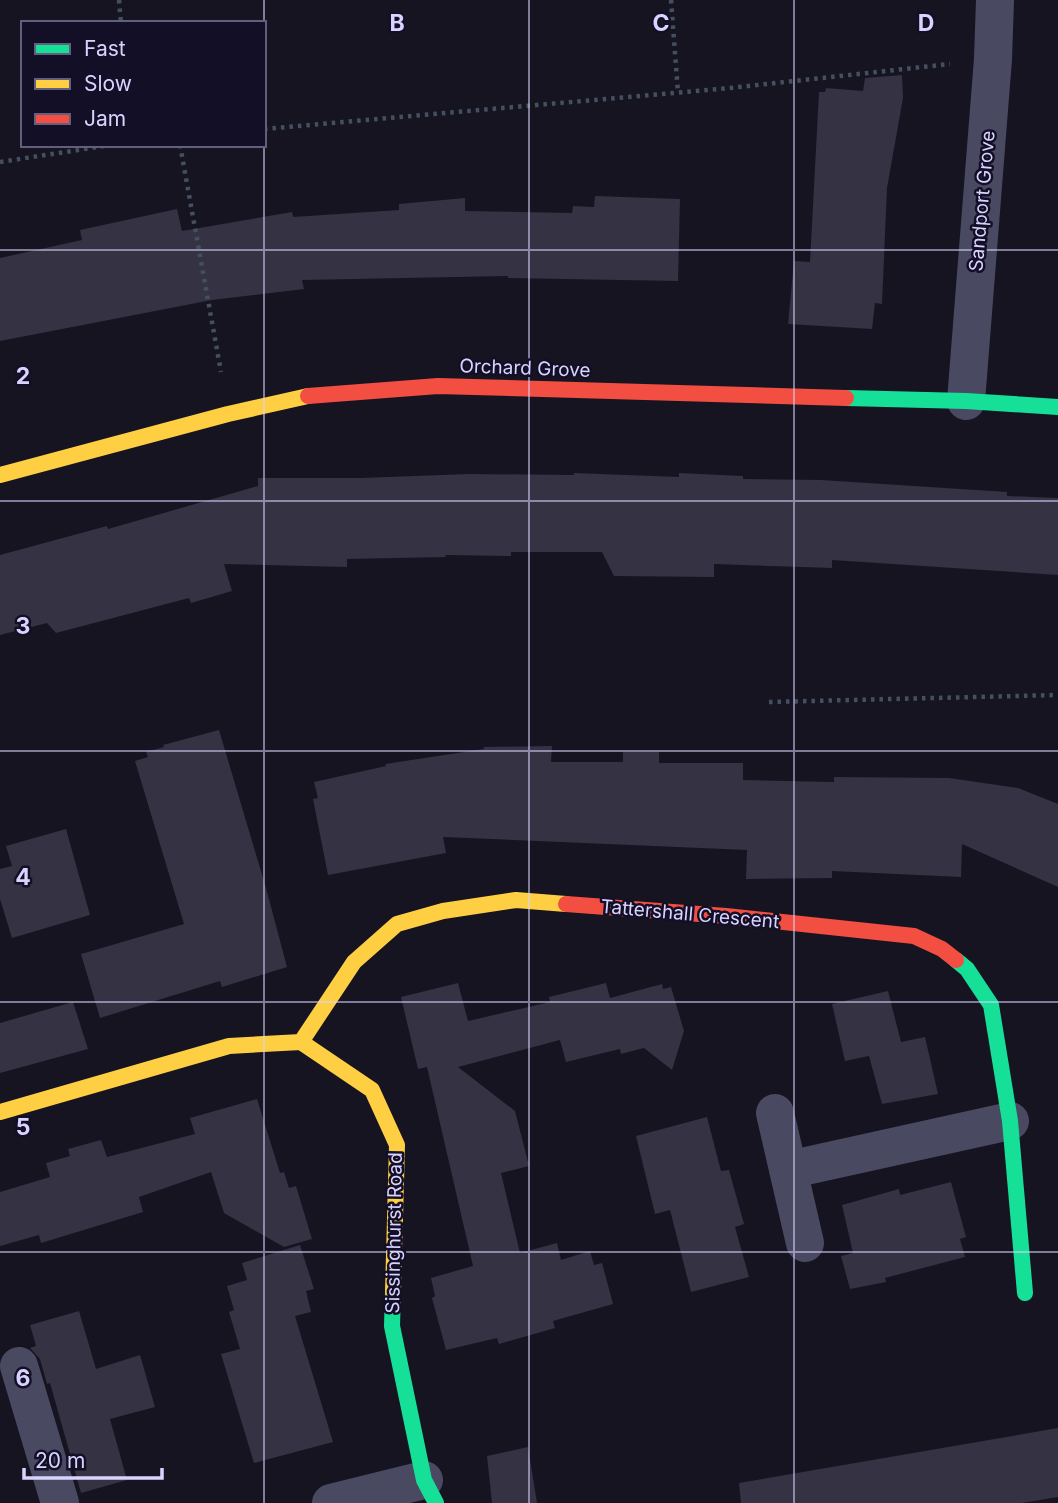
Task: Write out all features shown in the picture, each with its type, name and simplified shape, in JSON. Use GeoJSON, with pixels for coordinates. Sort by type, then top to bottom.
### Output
{"type":"FeatureCollection","features":[{"type":"Feature","properties":{"kind":"street","name":"Sandport Grove"},"geometry":{"type":"LineString","coordinates":[[966,401],[993,59],[995,0]]}},
{"type":"Feature","properties":{"kind":"street","name":"Orchard Grove"},"geometry":{"type":"LineString","coordinates":[[0,475],[228,414],[308,396],[438,386],[966,401],[1058,407]]}},
{"type":"Feature","properties":{"kind":"street","name":"Tattershall Crescent"},"geometry":{"type":"LineString","coordinates":[[301,1042],[355,962],[397,924],[443,911],[516,900],[726,916],[914,936],[942,948],[967,969],[991,1005],[1010,1121],[1025,1293]]}},
{"type":"Feature","properties":{"kind":"street"},"geometry":{"type":"LineString","coordinates":[[0,1112],[229,1046],[301,1042]]}},
{"type":"Feature","properties":{"kind":"street","name":"Sissinghurst Road"},"geometry":{"type":"LineString","coordinates":[[301,1042],[372,1090],[397,1145],[392,1326],[430,1491],[331,1503]]}},
{"type":"Feature","properties":{"kind":"street"},"geometry":{"type":"LineString","coordinates":[[775,1113],[806,1243]]}},
{"type":"Feature","properties":{"kind":"street"},"geometry":{"type":"LineString","coordinates":[[788,1170],[1010,1121]]}},
{"type":"Feature","properties":{"kind":"street"},"geometry":{"type":"LineString","coordinates":[[19,1366],[60,1503]]}},
{"type":"Feature","properties":{"kind":"path"},"geometry":{"type":"LineString","coordinates":[[119,0],[121,21]]}},
{"type":"Feature","properties":{"kind":"path"},"geometry":{"type":"LineString","coordinates":[[671,0],[678,93]]}},
{"type":"Feature","properties":{"kind":"path"},"geometry":{"type":"LineString","coordinates":[[266,129],[678,93],[993,59]]}},
{"type":"Feature","properties":{"kind":"path"},"geometry":{"type":"LineString","coordinates":[[0,162],[98,147]]}},
{"type":"Feature","properties":{"kind":"path"},"geometry":{"type":"LineString","coordinates":[[180,147],[228,414]]}},
{"type":"Feature","properties":{"kind":"path"},"geometry":{"type":"LineString","coordinates":[[769,702],[1058,695]]}},
{"type":"Feature","properties":{"kind":"building"},"geometry":{"type":"Polygon","coordinates":[[[902,75],[903,98],[887,188],[882,304],[875,303],[872,329],[788,324],[794,261],[810,262],[819,92],[825,92],[826,88],[863,91],[865,78],[902,75]]]}},
{"type":"Feature","properties":{"kind":"building"},"geometry":{"type":"Polygon","coordinates":[[[595,196],[680,199],[678,281],[508,276],[302,280],[304,289],[212,300],[0,341],[0,258],[82,240],[80,230],[177,209],[182,231],[292,212],[293,217],[399,210],[399,204],[465,198],[465,211],[572,213],[573,206],[594,207],[595,196]]]}},
{"type":"Feature","properties":{"kind":"building"},"geometry":{"type":"Polygon","coordinates":[[[574,473],[679,477],[679,473],[743,476],[743,479],[821,480],[1007,492],[1007,496],[1058,498],[1058,575],[832,560],[832,568],[714,564],[714,577],[614,576],[602,552],[511,552],[511,556],[445,555],[446,557],[347,559],[347,567],[224,564],[232,591],[191,603],[189,598],[56,633],[47,623],[0,635],[0,555],[107,526],[108,529],[258,486],[258,478],[574,473]]]}},
{"type":"Feature","properties":{"kind":"building"},"geometry":{"type":"Polygon","coordinates":[[[219,730],[287,967],[222,987],[220,981],[100,1018],[81,954],[184,924],[135,761],[148,757],[146,752],[164,747],[163,745],[219,730]]]}},
{"type":"Feature","properties":{"kind":"building"},"geometry":{"type":"Polygon","coordinates":[[[552,746],[551,762],[623,762],[623,752],[659,752],[659,763],[743,763],[743,780],[834,782],[834,777],[949,778],[1018,788],[1058,804],[1058,887],[962,844],[961,877],[832,871],[832,878],[746,879],[747,850],[443,837],[446,853],[328,875],[313,799],[318,798],[314,782],[386,766],[385,764],[484,747],[552,746]]]}},
{"type":"Feature","properties":{"kind":"building"},"geometry":{"type":"Polygon","coordinates":[[[66,829],[90,915],[12,938],[0,899],[0,869],[12,866],[6,846],[66,829]]]}},
{"type":"Feature","properties":{"kind":"building"},"geometry":{"type":"Polygon","coordinates":[[[458,983],[468,1021],[550,1002],[549,997],[606,983],[610,998],[662,984],[663,989],[671,987],[684,1031],[672,1070],[644,1048],[621,1054],[620,1049],[566,1062],[560,1040],[458,1067],[515,1111],[529,1166],[501,1173],[520,1253],[557,1243],[561,1260],[590,1251],[594,1265],[602,1263],[613,1304],[553,1321],[555,1328],[499,1344],[497,1338],[446,1350],[432,1298],[435,1296],[431,1278],[473,1266],[427,1067],[418,1069],[401,997],[458,983]]]}},
{"type":"Feature","properties":{"kind":"building"},"geometry":{"type":"Polygon","coordinates":[[[888,991],[901,1042],[925,1037],[938,1094],[882,1104],[869,1056],[845,1061],[832,1004],[888,991]]]}},
{"type":"Feature","properties":{"kind":"building"},"geometry":{"type":"Polygon","coordinates":[[[73,1002],[88,1049],[0,1073],[0,1023],[73,1002]]]}},
{"type":"Feature","properties":{"kind":"building"},"geometry":{"type":"Polygon","coordinates":[[[257,1099],[280,1173],[284,1172],[289,1188],[296,1186],[312,1239],[284,1247],[224,1213],[211,1172],[139,1197],[143,1212],[41,1243],[39,1235],[0,1246],[0,1192],[50,1177],[46,1163],[70,1156],[68,1149],[101,1140],[107,1157],[195,1134],[190,1118],[257,1099]]]}},
{"type":"Feature","properties":{"kind":"building"},"geometry":{"type":"Polygon","coordinates":[[[707,1117],[721,1171],[729,1170],[744,1224],[735,1227],[749,1277],[691,1292],[670,1210],[655,1214],[636,1136],[707,1117]]]}},
{"type":"Feature","properties":{"kind":"building"},"geometry":{"type":"Polygon","coordinates":[[[951,1182],[966,1237],[960,1239],[965,1257],[885,1278],[886,1282],[850,1289],[841,1256],[853,1253],[842,1205],[899,1189],[900,1195],[951,1182]]]}},
{"type":"Feature","properties":{"kind":"building"},"geometry":{"type":"Polygon","coordinates":[[[300,1245],[314,1289],[306,1291],[311,1312],[295,1316],[333,1442],[254,1463],[221,1354],[240,1349],[229,1312],[234,1310],[227,1286],[247,1280],[242,1263],[300,1245]]]}},
{"type":"Feature","properties":{"kind":"building"},"geometry":{"type":"Polygon","coordinates":[[[79,1311],[96,1369],[140,1355],[155,1407],[110,1419],[127,1480],[81,1493],[50,1383],[47,1384],[40,1359],[30,1348],[36,1346],[30,1325],[79,1311]]]}},
{"type":"Feature","properties":{"kind":"building"},"geometry":{"type":"Polygon","coordinates":[[[1058,1428],[1058,1497],[1022,1503],[741,1503],[739,1483],[1058,1428]]]}},
{"type":"Feature","properties":{"kind":"building"},"geometry":{"type":"Polygon","coordinates":[[[528,1447],[537,1503],[492,1503],[487,1456],[528,1447]]]}},
{"type":"Feature","properties":{"kind":"traffic: fast"},"geometry":{"type":"LineString","coordinates":[[846,398],[1058,407]]}},
{"type":"Feature","properties":{"kind":"traffic: fast"},"geometry":{"type":"LineString","coordinates":[[956,960],[967,969],[991,1005],[1010,1121],[1025,1293]]}},
{"type":"Feature","properties":{"kind":"traffic: fast"},"geometry":{"type":"LineString","coordinates":[[393,1292],[392,1326],[424,1480],[436,1503]]}},
{"type":"Feature","properties":{"kind":"traffic: slow"},"geometry":{"type":"LineString","coordinates":[[0,475],[228,414],[308,396]]}},
{"type":"Feature","properties":{"kind":"traffic: slow"},"geometry":{"type":"LineString","coordinates":[[301,1042],[354,962],[397,924],[443,911],[516,900],[566,904]]}},
{"type":"Feature","properties":{"kind":"traffic: slow"},"geometry":{"type":"LineString","coordinates":[[0,1112],[229,1046],[301,1042],[372,1090],[397,1145],[393,1292]]}},
{"type":"Feature","properties":{"kind":"traffic: jam"},"geometry":{"type":"LineString","coordinates":[[308,396],[438,386],[846,398]]}},
{"type":"Feature","properties":{"kind":"traffic: jam"},"geometry":{"type":"LineString","coordinates":[[566,904],[726,916],[914,936],[942,949],[956,960]]}}]}
